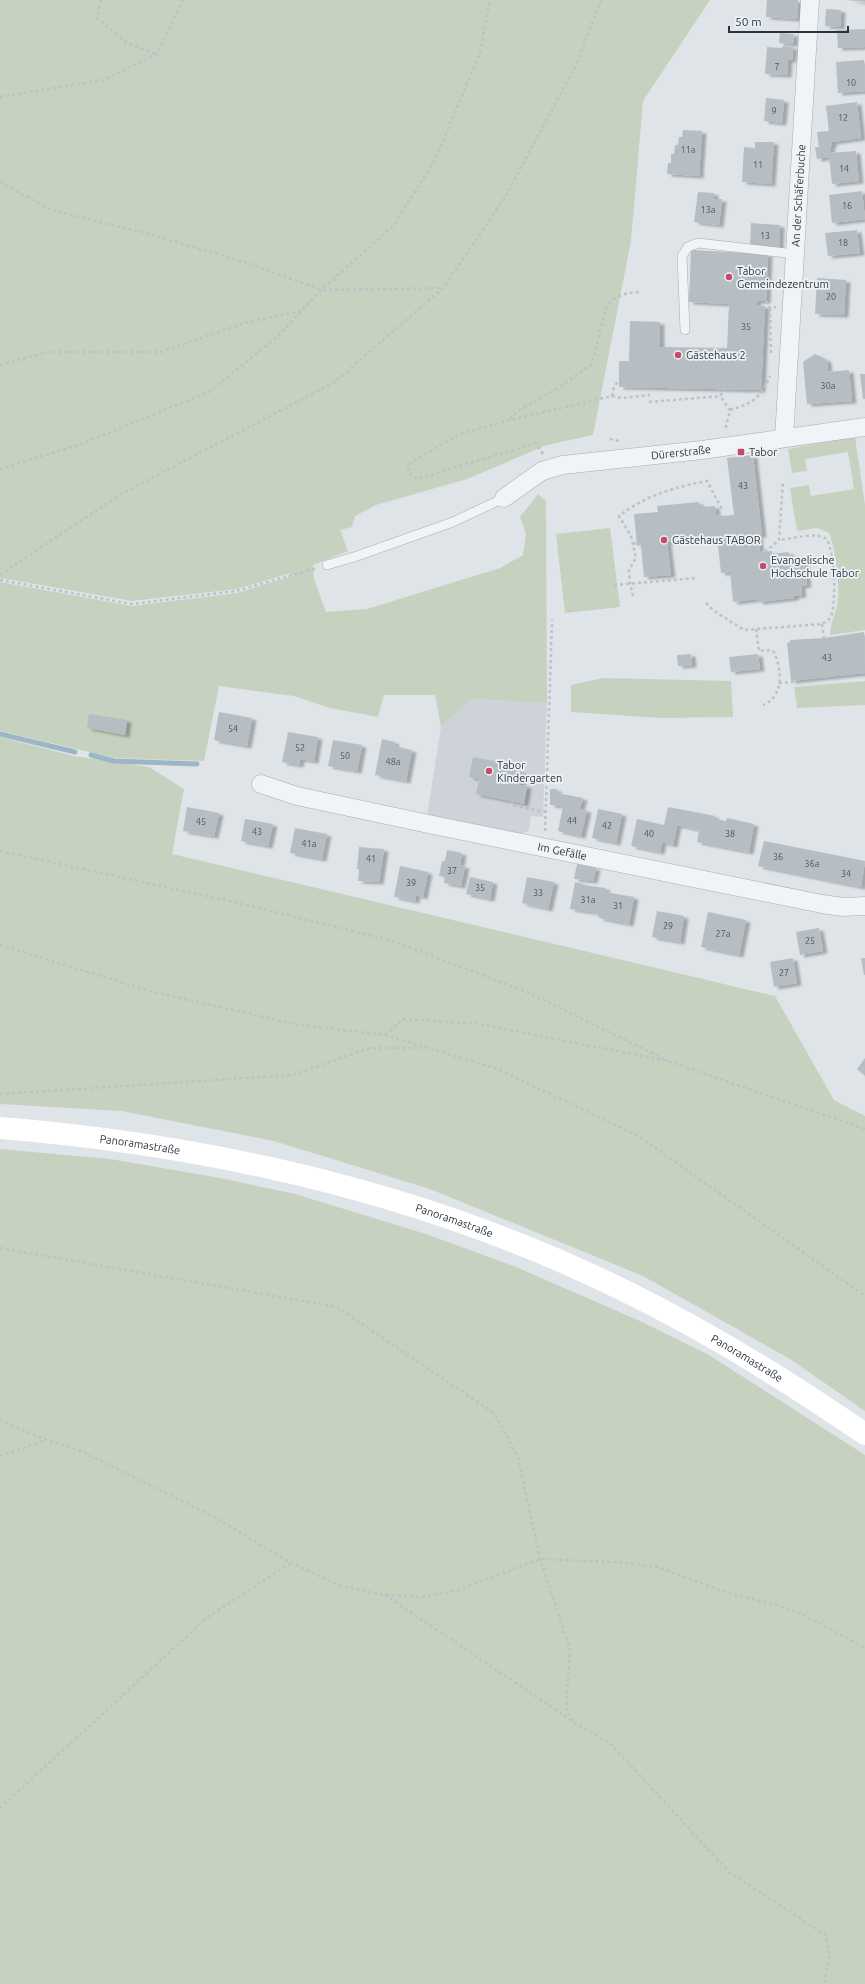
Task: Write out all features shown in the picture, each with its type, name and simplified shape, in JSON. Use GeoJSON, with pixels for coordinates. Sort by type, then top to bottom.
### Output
{"type":"FeatureCollection","features":[{"type":"Feature","properties":{"kind":"main road","name":"Panoramastraße"},"geometry":{"type":"LineString","coordinates":[[0,1128],[125,1141],[272,1167],[341,1185],[472,1226],[583,1272],[636,1296],[688,1323],[793,1385],[865,1434]]}},
{"type":"Feature","properties":{"kind":"street","name":"An der Schäferbuche"},"geometry":{"type":"LineString","coordinates":[[784,438],[810,0]]}},
{"type":"Feature","properties":{"kind":"street","name":"Dürerstraße"},"geometry":{"type":"LineString","coordinates":[[504,498],[542,471],[563,465],[702,450],[865,427]]}},
{"type":"Feature","properties":{"kind":"street","name":"Im Gefälle"},"geometry":{"type":"LineString","coordinates":[[261,784],[297,796],[822,904],[843,907],[865,906]]}},
{"type":"Feature","properties":{"kind":"lane"},"geometry":{"type":"LineString","coordinates":[[685,330],[682,256],[688,247],[698,243],[795,254]]}},
{"type":"Feature","properties":{"kind":"lane"},"geometry":{"type":"LineString","coordinates":[[327,565],[364,554],[453,522],[504,498]]}},
{"type":"Feature","properties":{"kind":"path"},"geometry":{"type":"LineString","coordinates":[[101,0],[97,18],[127,43],[157,54]]}},
{"type":"Feature","properties":{"kind":"path"},"geometry":{"type":"LineString","coordinates":[[0,97],[103,80],[157,54],[183,0]]}},
{"type":"Feature","properties":{"kind":"path"},"geometry":{"type":"LineString","coordinates":[[0,470],[78,445],[209,392],[276,338],[321,290],[393,226],[435,160],[480,53],[490,0]]}},
{"type":"Feature","properties":{"kind":"path"},"geometry":{"type":"LineString","coordinates":[[0,575],[121,494],[335,382],[444,288],[504,199],[576,65],[601,0]]}},
{"type":"Feature","properties":{"kind":"path"},"geometry":{"type":"LineString","coordinates":[[0,182],[51,210],[153,235],[248,263],[321,290],[444,288]]}},
{"type":"Feature","properties":{"kind":"path"},"geometry":{"type":"LineString","coordinates":[[510,420],[518,411],[560,387],[592,364],[609,303],[627,293],[639,292]]}},
{"type":"Feature","properties":{"kind":"path"},"geometry":{"type":"LineString","coordinates":[[770,308],[771,359]]}},
{"type":"Feature","properties":{"kind":"path"},"geometry":{"type":"LineString","coordinates":[[0,365],[48,352],[161,352],[244,323],[302,311]]}},
{"type":"Feature","properties":{"kind":"path"},"geometry":{"type":"LineString","coordinates":[[730,410],[750,404],[764,390],[771,374]]}},
{"type":"Feature","properties":{"kind":"path"},"geometry":{"type":"LineString","coordinates":[[612,396],[614,386],[619,380]]}},
{"type":"Feature","properties":{"kind":"path"},"geometry":{"type":"LineString","coordinates":[[720,396],[725,388]]}},
{"type":"Feature","properties":{"kind":"path"},"geometry":{"type":"LineString","coordinates":[[543,455],[536,443],[417,479],[409,473],[409,465],[413,461],[460,434],[510,420],[612,396],[622,398],[650,395]]}},
{"type":"Feature","properties":{"kind":"path"},"geometry":{"type":"LineString","coordinates":[[720,396],[730,410],[725,434]]}},
{"type":"Feature","properties":{"kind":"path"},"geometry":{"type":"LineString","coordinates":[[649,402],[720,396]]}},
{"type":"Feature","properties":{"kind":"path"},"geometry":{"type":"LineString","coordinates":[[633,596],[629,570],[636,558],[628,531],[619,516],[631,507],[660,494],[682,486],[707,481],[722,509]]}},
{"type":"Feature","properties":{"kind":"path"},"geometry":{"type":"LineString","coordinates":[[779,540],[783,481]]}},
{"type":"Feature","properties":{"kind":"path"},"geometry":{"type":"LineString","coordinates":[[706,603],[714,611],[744,630],[822,624],[830,618],[834,606],[832,552],[830,543],[826,538],[818,535],[779,540],[765,552]]}},
{"type":"Feature","properties":{"kind":"path"},"geometry":{"type":"LineString","coordinates":[[633,544],[637,542]]}},
{"type":"Feature","properties":{"kind":"path"},"geometry":{"type":"LineString","coordinates":[[0,580],[132,604],[236,591],[327,565]]}},
{"type":"Feature","properties":{"kind":"path"},"geometry":{"type":"LineString","coordinates":[[614,585],[697,578]]}},
{"type":"Feature","properties":{"kind":"path"},"geometry":{"type":"LineString","coordinates":[[545,847],[552,620]]}},
{"type":"Feature","properties":{"kind":"path"},"geometry":{"type":"LineString","coordinates":[[822,624],[824,638]]}},
{"type":"Feature","properties":{"kind":"path"},"geometry":{"type":"LineString","coordinates":[[756,629],[760,651],[770,650],[774,652],[779,683],[772,699],[763,705]]}},
{"type":"Feature","properties":{"kind":"path"},"geometry":{"type":"LineString","coordinates":[[779,683],[793,681]]}},
{"type":"Feature","properties":{"kind":"path"},"geometry":{"type":"LineString","coordinates":[[512,801],[512,805],[545,812]]}},
{"type":"Feature","properties":{"kind":"path"},"geometry":{"type":"LineString","coordinates":[[0,851],[230,901],[390,940],[527,992],[668,1062]]}},
{"type":"Feature","properties":{"kind":"path"},"geometry":{"type":"LineString","coordinates":[[0,945],[150,991],[294,1024],[385,1035],[498,1069],[640,1136],[865,1296]]}},
{"type":"Feature","properties":{"kind":"path"},"geometry":{"type":"LineString","coordinates":[[385,1035],[403,1019],[480,1024],[668,1062],[865,1128]]}},
{"type":"Feature","properties":{"kind":"path"},"geometry":{"type":"LineString","coordinates":[[0,1094],[292,1075],[370,1048],[426,1048]]}},
{"type":"Feature","properties":{"kind":"path"},"geometry":{"type":"LineString","coordinates":[[0,1248],[337,1307],[494,1413],[518,1457],[540,1559],[570,1649],[566,1708],[574,1722]]}},
{"type":"Feature","properties":{"kind":"path"},"geometry":{"type":"LineString","coordinates":[[0,1420],[46,1440],[79,1450],[216,1518],[291,1563],[342,1586],[384,1595],[425,1596],[458,1590],[540,1559],[616,1562],[658,1567],[722,1591],[791,1609],[865,1648]]}},
{"type":"Feature","properties":{"kind":"path"},"geometry":{"type":"LineString","coordinates":[[0,1456],[46,1440]]}},
{"type":"Feature","properties":{"kind":"path"},"geometry":{"type":"LineString","coordinates":[[0,1808],[209,1616],[291,1563]]}},
{"type":"Feature","properties":{"kind":"path"},"geometry":{"type":"LineString","coordinates":[[384,1595],[574,1722],[611,1744],[730,1873],[826,1935],[829,1958],[824,1984]]}},
{"type":"Feature","properties":{"kind":"shaded area","name":"Tabor KIndergarten"},"geometry":{"type":"Polygon","coordinates":[[[471,699],[547,703],[543,817],[531,816],[529,830],[521,835],[427,816],[441,727],[471,699]]]}},
{"type":"Feature","properties":{"kind":"green space"},"geometry":{"type":"Polygon","coordinates":[[[0,0],[710,0],[643,101],[631,241],[593,435],[547,445],[467,479],[376,505],[355,516],[352,527],[340,530],[348,551],[313,565],[314,579],[326,612],[367,609],[500,568],[523,555],[526,534],[520,517],[538,494],[546,501],[547,703],[471,699],[441,727],[435,695],[384,695],[378,717],[330,708],[294,696],[219,686],[204,761],[115,758],[0,731],[0,582],[132,606],[237,593],[293,576],[291,573],[237,589],[132,601],[0,578],[0,0]]]}},
{"type":"Feature","properties":{"kind":"green space"},"geometry":{"type":"Polygon","coordinates":[[[855,437],[865,505],[865,630],[830,635],[838,599],[834,548],[829,533],[817,528],[797,531],[790,488],[809,485],[811,496],[854,489],[848,452],[805,459],[807,471],[792,473],[788,449],[855,437]]]}},
{"type":"Feature","properties":{"kind":"green space"},"geometry":{"type":"Polygon","coordinates":[[[610,528],[620,607],[565,613],[556,534],[610,528]]]}},
{"type":"Feature","properties":{"kind":"green space"},"geometry":{"type":"Polygon","coordinates":[[[603,678],[731,681],[733,717],[661,718],[571,712],[571,685],[603,678]]]}},
{"type":"Feature","properties":{"kind":"green space"},"geometry":{"type":"Polygon","coordinates":[[[865,681],[865,705],[797,708],[794,687],[865,681]]]}},
{"type":"Feature","properties":{"kind":"green space"},"geometry":{"type":"Polygon","coordinates":[[[0,737],[74,756],[149,767],[184,789],[172,854],[775,996],[834,1100],[865,1116],[865,1411],[790,1359],[643,1276],[430,1189],[274,1141],[122,1111],[0,1104],[0,737]]]}},
{"type":"Feature","properties":{"kind":"green space"},"geometry":{"type":"Polygon","coordinates":[[[0,1149],[110,1159],[220,1178],[295,1194],[426,1234],[516,1267],[640,1321],[709,1355],[865,1455],[865,1984],[0,1984],[0,1149]]]}},
{"type":"Feature","properties":{"kind":"building"},"geometry":{"type":"Polygon","coordinates":[[[767,0],[798,0],[797,19],[766,17],[767,0]]]}},
{"type":"Feature","properties":{"kind":"building"},"geometry":{"type":"Polygon","coordinates":[[[847,0],[865,0],[865,2],[847,0]]]}},
{"type":"Feature","properties":{"kind":"building"},"geometry":{"type":"Polygon","coordinates":[[[826,9],[841,10],[840,27],[825,26],[826,9]]]}},
{"type":"Feature","properties":{"kind":"building"},"geometry":{"type":"Polygon","coordinates":[[[865,29],[865,47],[838,48],[837,30],[865,29]]]}},
{"type":"Feature","properties":{"kind":"building"},"geometry":{"type":"Polygon","coordinates":[[[780,33],[794,34],[793,44],[779,43],[780,33]]]}},
{"type":"Feature","properties":{"kind":"building"},"geometry":{"type":"Polygon","coordinates":[[[783,46],[793,47],[792,60],[788,60],[787,75],[765,74],[767,47],[782,48],[783,46]]]}},
{"type":"Feature","properties":{"kind":"building"},"geometry":{"type":"Polygon","coordinates":[[[864,60],[865,91],[838,93],[836,62],[864,60]]]}},
{"type":"Feature","properties":{"kind":"building"},"geometry":{"type":"Polygon","coordinates":[[[766,98],[784,100],[782,123],[764,121],[766,98]]]}},
{"type":"Feature","properties":{"kind":"building"},"geometry":{"type":"Polygon","coordinates":[[[857,102],[861,138],[832,142],[832,146],[830,146],[831,153],[856,151],[859,181],[832,184],[829,157],[817,159],[815,147],[819,147],[817,132],[829,131],[826,106],[857,102]]]}},
{"type":"Feature","properties":{"kind":"building"},"geometry":{"type":"Polygon","coordinates":[[[683,130],[702,131],[699,176],[667,174],[668,163],[671,163],[671,154],[674,154],[675,145],[678,145],[679,137],[682,137],[683,130]]]}},
{"type":"Feature","properties":{"kind":"building"},"geometry":{"type":"Polygon","coordinates":[[[755,142],[774,142],[771,184],[742,182],[744,147],[755,148],[755,142]]]}},
{"type":"Feature","properties":{"kind":"building"},"geometry":{"type":"Polygon","coordinates":[[[862,191],[865,219],[832,223],[829,195],[862,191]]]}},
{"type":"Feature","properties":{"kind":"building"},"geometry":{"type":"Polygon","coordinates":[[[698,192],[714,193],[714,199],[722,199],[719,225],[694,222],[698,192]]]}},
{"type":"Feature","properties":{"kind":"building"},"geometry":{"type":"Polygon","coordinates":[[[751,223],[780,225],[779,248],[750,246],[751,223]]]}},
{"type":"Feature","properties":{"kind":"building"},"geometry":{"type":"Polygon","coordinates":[[[857,230],[860,253],[828,256],[825,233],[857,230]]]}},
{"type":"Feature","properties":{"kind":"building"},"geometry":{"type":"Polygon","coordinates":[[[691,250],[768,254],[766,301],[757,301],[756,305],[765,306],[761,390],[619,387],[619,361],[629,361],[630,321],[660,322],[660,347],[727,348],[729,304],[689,302],[691,250]]]}},
{"type":"Feature","properties":{"kind":"building"},"geometry":{"type":"Polygon","coordinates":[[[817,278],[846,280],[844,315],[815,314],[817,278]]]}},
{"type":"Feature","properties":{"kind":"building"},"geometry":{"type":"Polygon","coordinates":[[[815,354],[827,360],[828,372],[849,370],[852,401],[807,404],[803,362],[815,354]]]}},
{"type":"Feature","properties":{"kind":"building"},"geometry":{"type":"Polygon","coordinates":[[[860,374],[865,374],[865,399],[863,399],[860,374]]]}},
{"type":"Feature","properties":{"kind":"building"},"geometry":{"type":"Polygon","coordinates":[[[753,455],[762,535],[758,535],[760,552],[772,551],[772,554],[789,552],[790,560],[804,559],[807,585],[801,586],[802,595],[794,596],[794,598],[759,602],[758,599],[733,602],[730,572],[721,573],[717,537],[667,542],[671,575],[644,577],[641,545],[637,546],[634,514],[658,512],[657,506],[699,502],[700,507],[715,506],[716,514],[720,514],[720,516],[734,515],[727,458],[753,455]]]}},
{"type":"Feature","properties":{"kind":"building"},"geometry":{"type":"Polygon","coordinates":[[[864,632],[865,673],[791,681],[787,643],[790,642],[790,640],[824,638],[864,632]]]}},
{"type":"Feature","properties":{"kind":"building"},"geometry":{"type":"Polygon","coordinates":[[[691,654],[692,665],[678,666],[677,655],[691,654]]]}},
{"type":"Feature","properties":{"kind":"building"},"geometry":{"type":"Polygon","coordinates":[[[758,654],[760,669],[731,672],[729,657],[758,654]]]}},
{"type":"Feature","properties":{"kind":"building"},"geometry":{"type":"Polygon","coordinates":[[[219,712],[252,718],[247,746],[214,740],[219,712]]]}},
{"type":"Feature","properties":{"kind":"building"},"geometry":{"type":"Polygon","coordinates":[[[89,714],[127,720],[125,735],[87,728],[89,714]]]}},
{"type":"Feature","properties":{"kind":"building"},"geometry":{"type":"Polygon","coordinates":[[[288,732],[318,737],[314,761],[300,759],[299,765],[282,762],[288,732]]]}},
{"type":"Feature","properties":{"kind":"building"},"geometry":{"type":"Polygon","coordinates":[[[382,739],[395,742],[394,746],[412,750],[406,781],[375,775],[382,739]]]}},
{"type":"Feature","properties":{"kind":"building"},"geometry":{"type":"Polygon","coordinates":[[[333,740],[362,745],[357,771],[328,766],[333,740]]]}},
{"type":"Feature","properties":{"kind":"building"},"geometry":{"type":"Polygon","coordinates":[[[473,757],[509,764],[508,769],[522,772],[520,785],[527,786],[524,804],[476,794],[479,779],[469,777],[473,757]]]}},
{"type":"Feature","properties":{"kind":"building"},"geometry":{"type":"Polygon","coordinates":[[[550,789],[557,789],[557,793],[583,798],[580,809],[587,810],[581,836],[558,831],[563,806],[550,805],[550,789]]]}},
{"type":"Feature","properties":{"kind":"building"},"geometry":{"type":"Polygon","coordinates":[[[187,807],[219,813],[214,836],[183,831],[187,807]]]}},
{"type":"Feature","properties":{"kind":"building"},"geometry":{"type":"Polygon","coordinates":[[[668,807],[715,816],[715,819],[726,821],[727,818],[754,824],[749,852],[697,842],[699,830],[677,825],[673,845],[662,842],[660,852],[631,846],[637,819],[664,825],[668,807]]]}},
{"type":"Feature","properties":{"kind":"building"},"geometry":{"type":"Polygon","coordinates":[[[598,809],[622,814],[616,843],[592,838],[598,809]]]}},
{"type":"Feature","properties":{"kind":"building"},"geometry":{"type":"Polygon","coordinates":[[[245,819],[273,824],[268,846],[241,841],[245,819]]]}},
{"type":"Feature","properties":{"kind":"building"},"geometry":{"type":"Polygon","coordinates":[[[295,828],[327,834],[322,859],[290,853],[295,828]]]}},
{"type":"Feature","properties":{"kind":"building"},"geometry":{"type":"Polygon","coordinates":[[[764,841],[865,861],[861,887],[758,866],[764,841]]]}},
{"type":"Feature","properties":{"kind":"building"},"geometry":{"type":"Polygon","coordinates":[[[359,847],[384,849],[379,882],[358,881],[359,869],[357,869],[359,847]]]}},
{"type":"Feature","properties":{"kind":"building"},"geometry":{"type":"Polygon","coordinates":[[[447,850],[462,853],[460,865],[465,866],[461,886],[444,883],[445,877],[439,876],[442,861],[445,861],[447,850]]]}},
{"type":"Feature","properties":{"kind":"building"},"geometry":{"type":"Polygon","coordinates":[[[577,864],[596,868],[593,881],[574,879],[577,864]]]}},
{"type":"Feature","properties":{"kind":"building"},"geometry":{"type":"Polygon","coordinates":[[[400,866],[428,872],[423,897],[416,895],[415,901],[394,897],[400,866]]]}},
{"type":"Feature","properties":{"kind":"building"},"geometry":{"type":"Polygon","coordinates":[[[470,877],[493,882],[490,899],[466,894],[470,877]]]}},
{"type":"Feature","properties":{"kind":"building"},"geometry":{"type":"Polygon","coordinates":[[[527,877],[554,882],[548,909],[522,903],[527,877]]]}},
{"type":"Feature","properties":{"kind":"building"},"geometry":{"type":"Polygon","coordinates":[[[575,882],[583,885],[606,888],[605,892],[634,897],[629,924],[599,918],[599,915],[591,912],[570,909],[575,882]]]}},
{"type":"Feature","properties":{"kind":"building"},"geometry":{"type":"Polygon","coordinates":[[[657,911],[684,916],[680,942],[652,937],[657,911]]]}},
{"type":"Feature","properties":{"kind":"building"},"geometry":{"type":"Polygon","coordinates":[[[708,912],[746,920],[739,955],[701,947],[708,912]]]}},
{"type":"Feature","properties":{"kind":"building"},"geometry":{"type":"Polygon","coordinates":[[[819,928],[823,951],[800,955],[796,932],[819,928]]]}},
{"type":"Feature","properties":{"kind":"building"},"geometry":{"type":"Polygon","coordinates":[[[793,958],[797,983],[774,987],[770,962],[793,958]]]}},
{"type":"Feature","properties":{"kind":"building"},"geometry":{"type":"Polygon","coordinates":[[[861,958],[865,958],[865,975],[864,975],[861,958]]]}},
{"type":"Feature","properties":{"kind":"building"},"geometry":{"type":"Polygon","coordinates":[[[865,1058],[865,1076],[857,1069],[865,1058]]]}},
{"type":"Feature","properties":{"kind":"waterway"},"geometry":{"type":"LineString","coordinates":[[0,734],[75,752]]}},
{"type":"Feature","properties":{"kind":"waterway"},"geometry":{"type":"LineString","coordinates":[[91,755],[114,761],[197,764]]}},
{"type":"Feature","properties":{"kind":"place","name":"Tabor Gemeindezentrum"},"geometry":{"type":"Point","coordinates":[729,277]}},
{"type":"Feature","properties":{"kind":"place","name":"Gästehaus 2"},"geometry":{"type":"Point","coordinates":[678,355]}},
{"type":"Feature","properties":{"kind":"place","name":"Tabor"},"geometry":{"type":"Point","coordinates":[741,452]}},
{"type":"Feature","properties":{"kind":"place","name":"Gästehaus TABOR"},"geometry":{"type":"Point","coordinates":[664,540]}},
{"type":"Feature","properties":{"kind":"place","name":"Evangelische Hochschule Tabor"},"geometry":{"type":"Point","coordinates":[763,566]}},
{"type":"Feature","properties":{"kind":"place","name":"Tabor KIndergarten"},"geometry":{"type":"Point","coordinates":[489,771]}}]}
